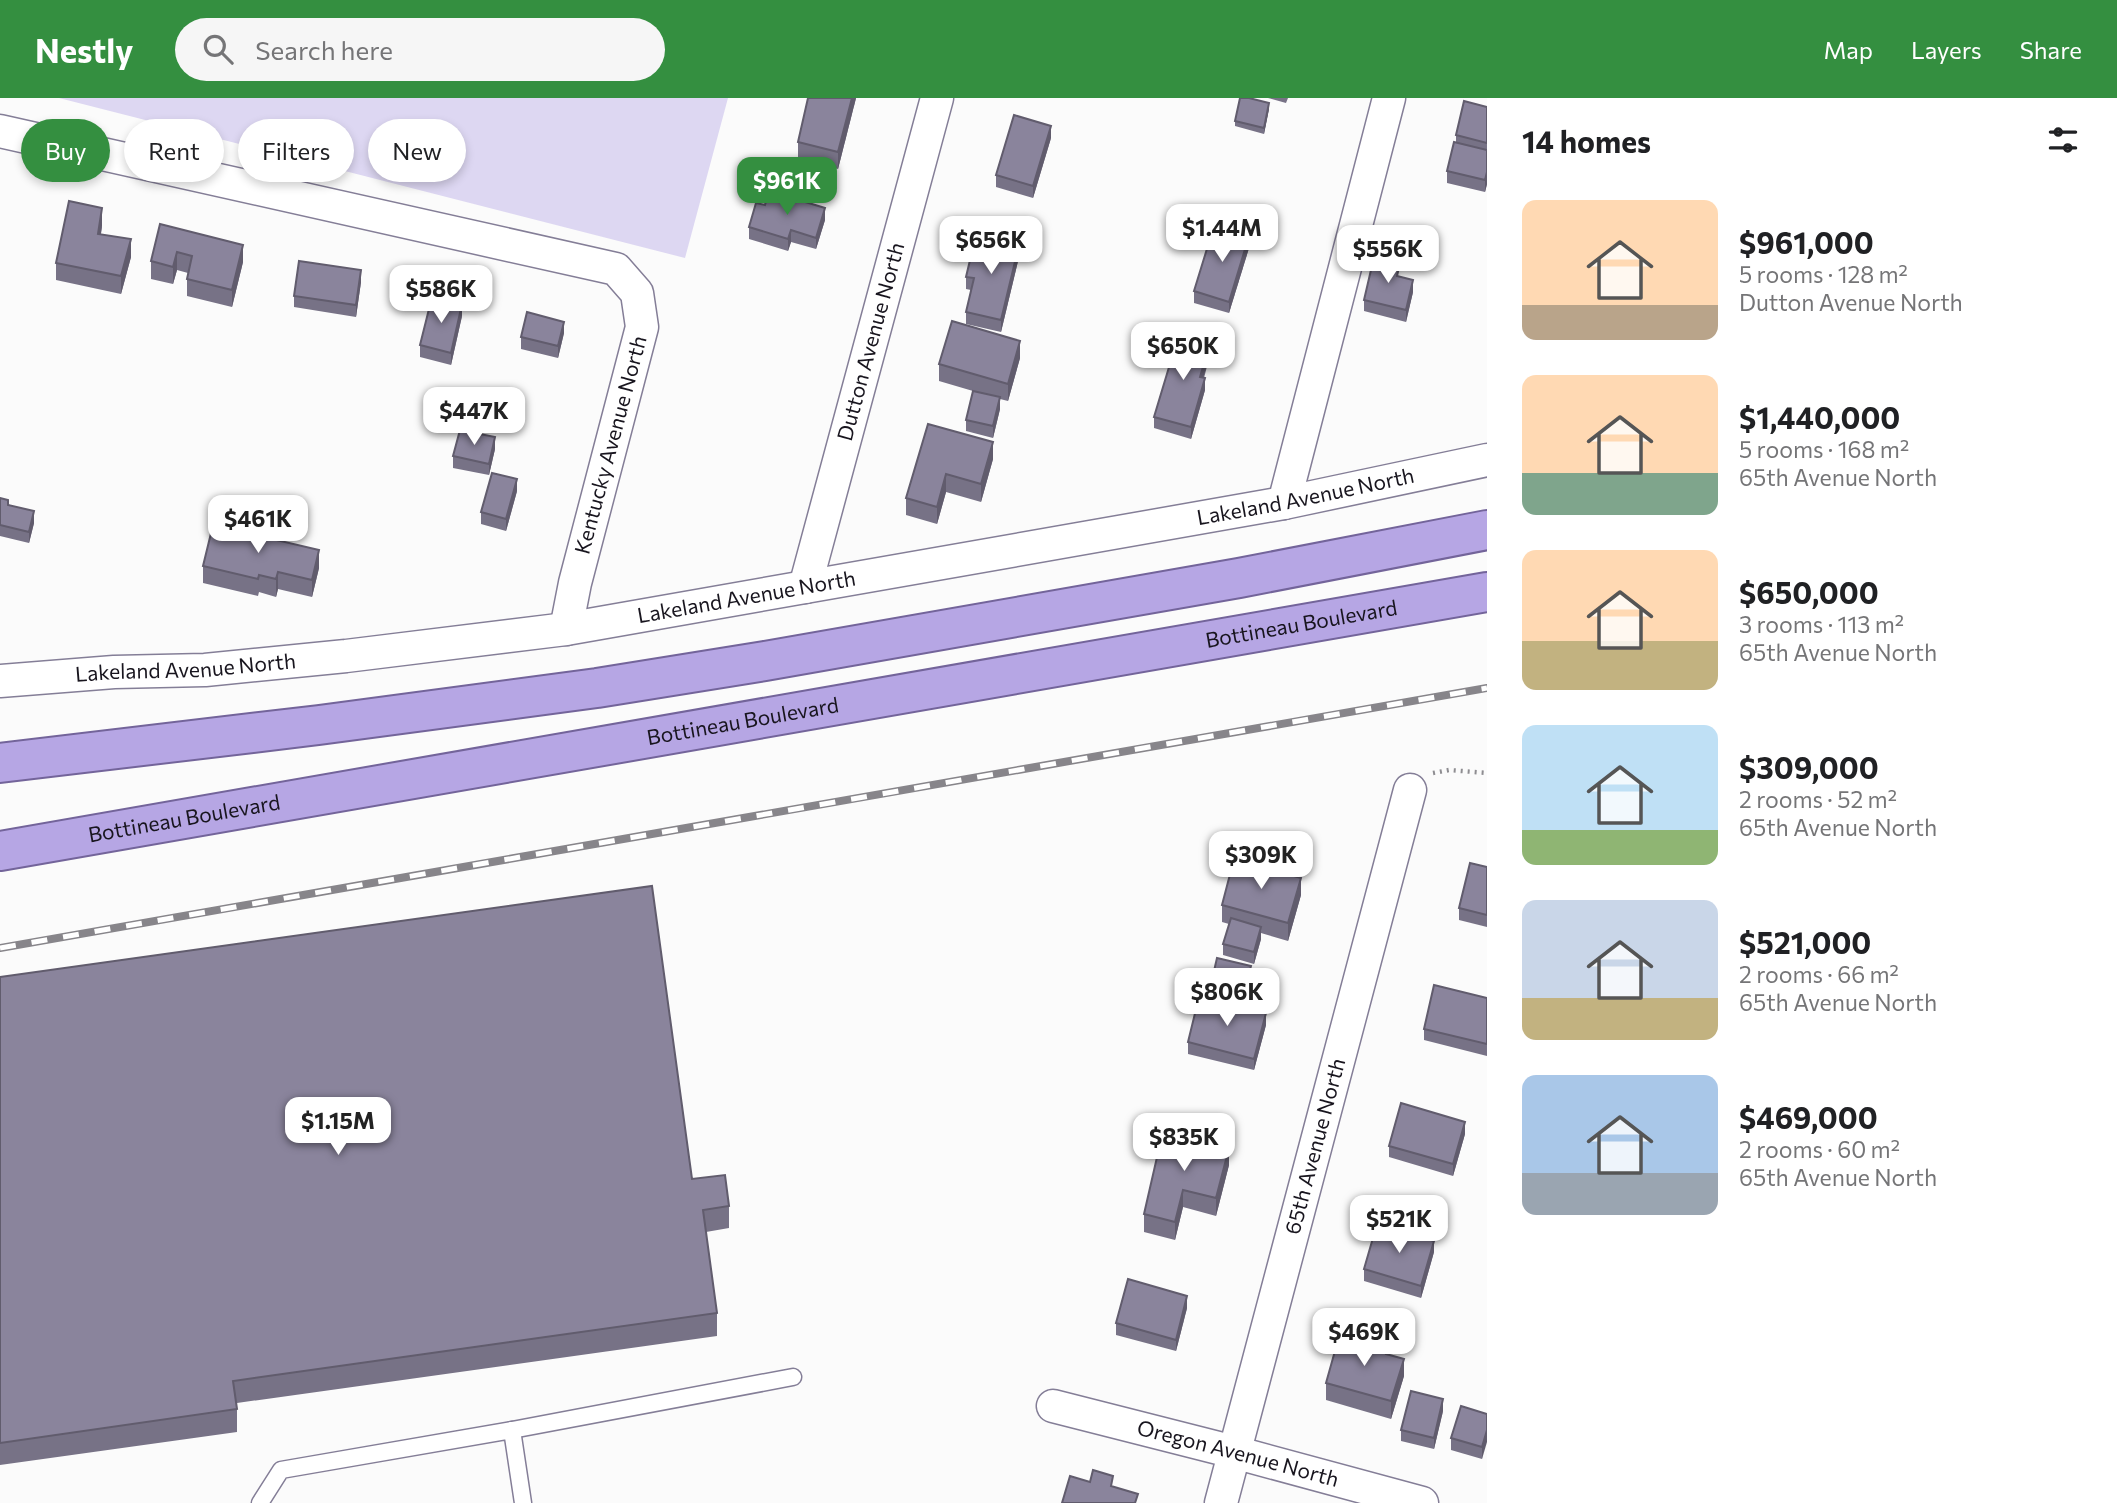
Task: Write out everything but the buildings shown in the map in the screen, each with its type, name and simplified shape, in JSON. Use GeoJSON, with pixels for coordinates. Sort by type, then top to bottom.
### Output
{"type":"FeatureCollection","features":[{"type":"Feature","properties":{"kind":"highway"},"geometry":{"type":"LineString","coordinates":[[0,763],[597,688],[1239,578],[1487,530]]}},
{"type":"Feature","properties":{"kind":"highway","name":"Bottineau Boulevard"},"geometry":{"type":"LineString","coordinates":[[0,851],[1487,592]]}},
{"type":"Feature","properties":{"kind":"street","name":"Dutton Avenue North"},"geometry":{"type":"LineString","coordinates":[[806,587],[937,98]]}},
{"type":"Feature","properties":{"kind":"street"},"geometry":{"type":"LineString","coordinates":[[1284,503],[1389,98]]}},
{"type":"Feature","properties":{"kind":"street","name":"Kentucky Avenue North"},"geometry":{"type":"LineString","coordinates":[[0,131],[616,269],[637,293],[642,327],[575,583],[566,629]]}},
{"type":"Feature","properties":{"kind":"street","name":"Lakeland Avenue North"},"geometry":{"type":"LineString","coordinates":[[0,681],[231,667],[566,629],[1284,503],[1487,460]]}},
{"type":"Feature","properties":{"kind":"street","name":"65th Avenue North"},"geometry":{"type":"LineString","coordinates":[[1221,1503],[1410,790]]}},
{"type":"Feature","properties":{"kind":"street","name":"Oregon Avenue North"},"geometry":{"type":"LineString","coordinates":[[1053,1406],[1422,1503]]}},
{"type":"Feature","properties":{"kind":"lane"},"geometry":{"type":"LineString","coordinates":[[260,1503],[281,1470],[513,1430],[793,1377]]}},
{"type":"Feature","properties":{"kind":"lane"},"geometry":{"type":"LineString","coordinates":[[513,1430],[523,1503]]}},
{"type":"Feature","properties":{"kind":"path"},"geometry":{"type":"LineString","coordinates":[[1410,790],[1429,774],[1449,770],[1487,774]]}},
{"type":"Feature","properties":{"kind":"shaded area"},"geometry":{"type":"Polygon","coordinates":[[[59,98],[728,98],[685,258],[388,182],[466,182],[466,119],[368,119],[368,177],[354,173],[354,119],[238,119],[238,144],[224,140],[224,119],[141,119],[59,98]]]}},
{"type":"Feature","properties":{"kind":"railway"},"geometry":{"type":"LineString","coordinates":[[0,948],[1487,688]]}}]}
